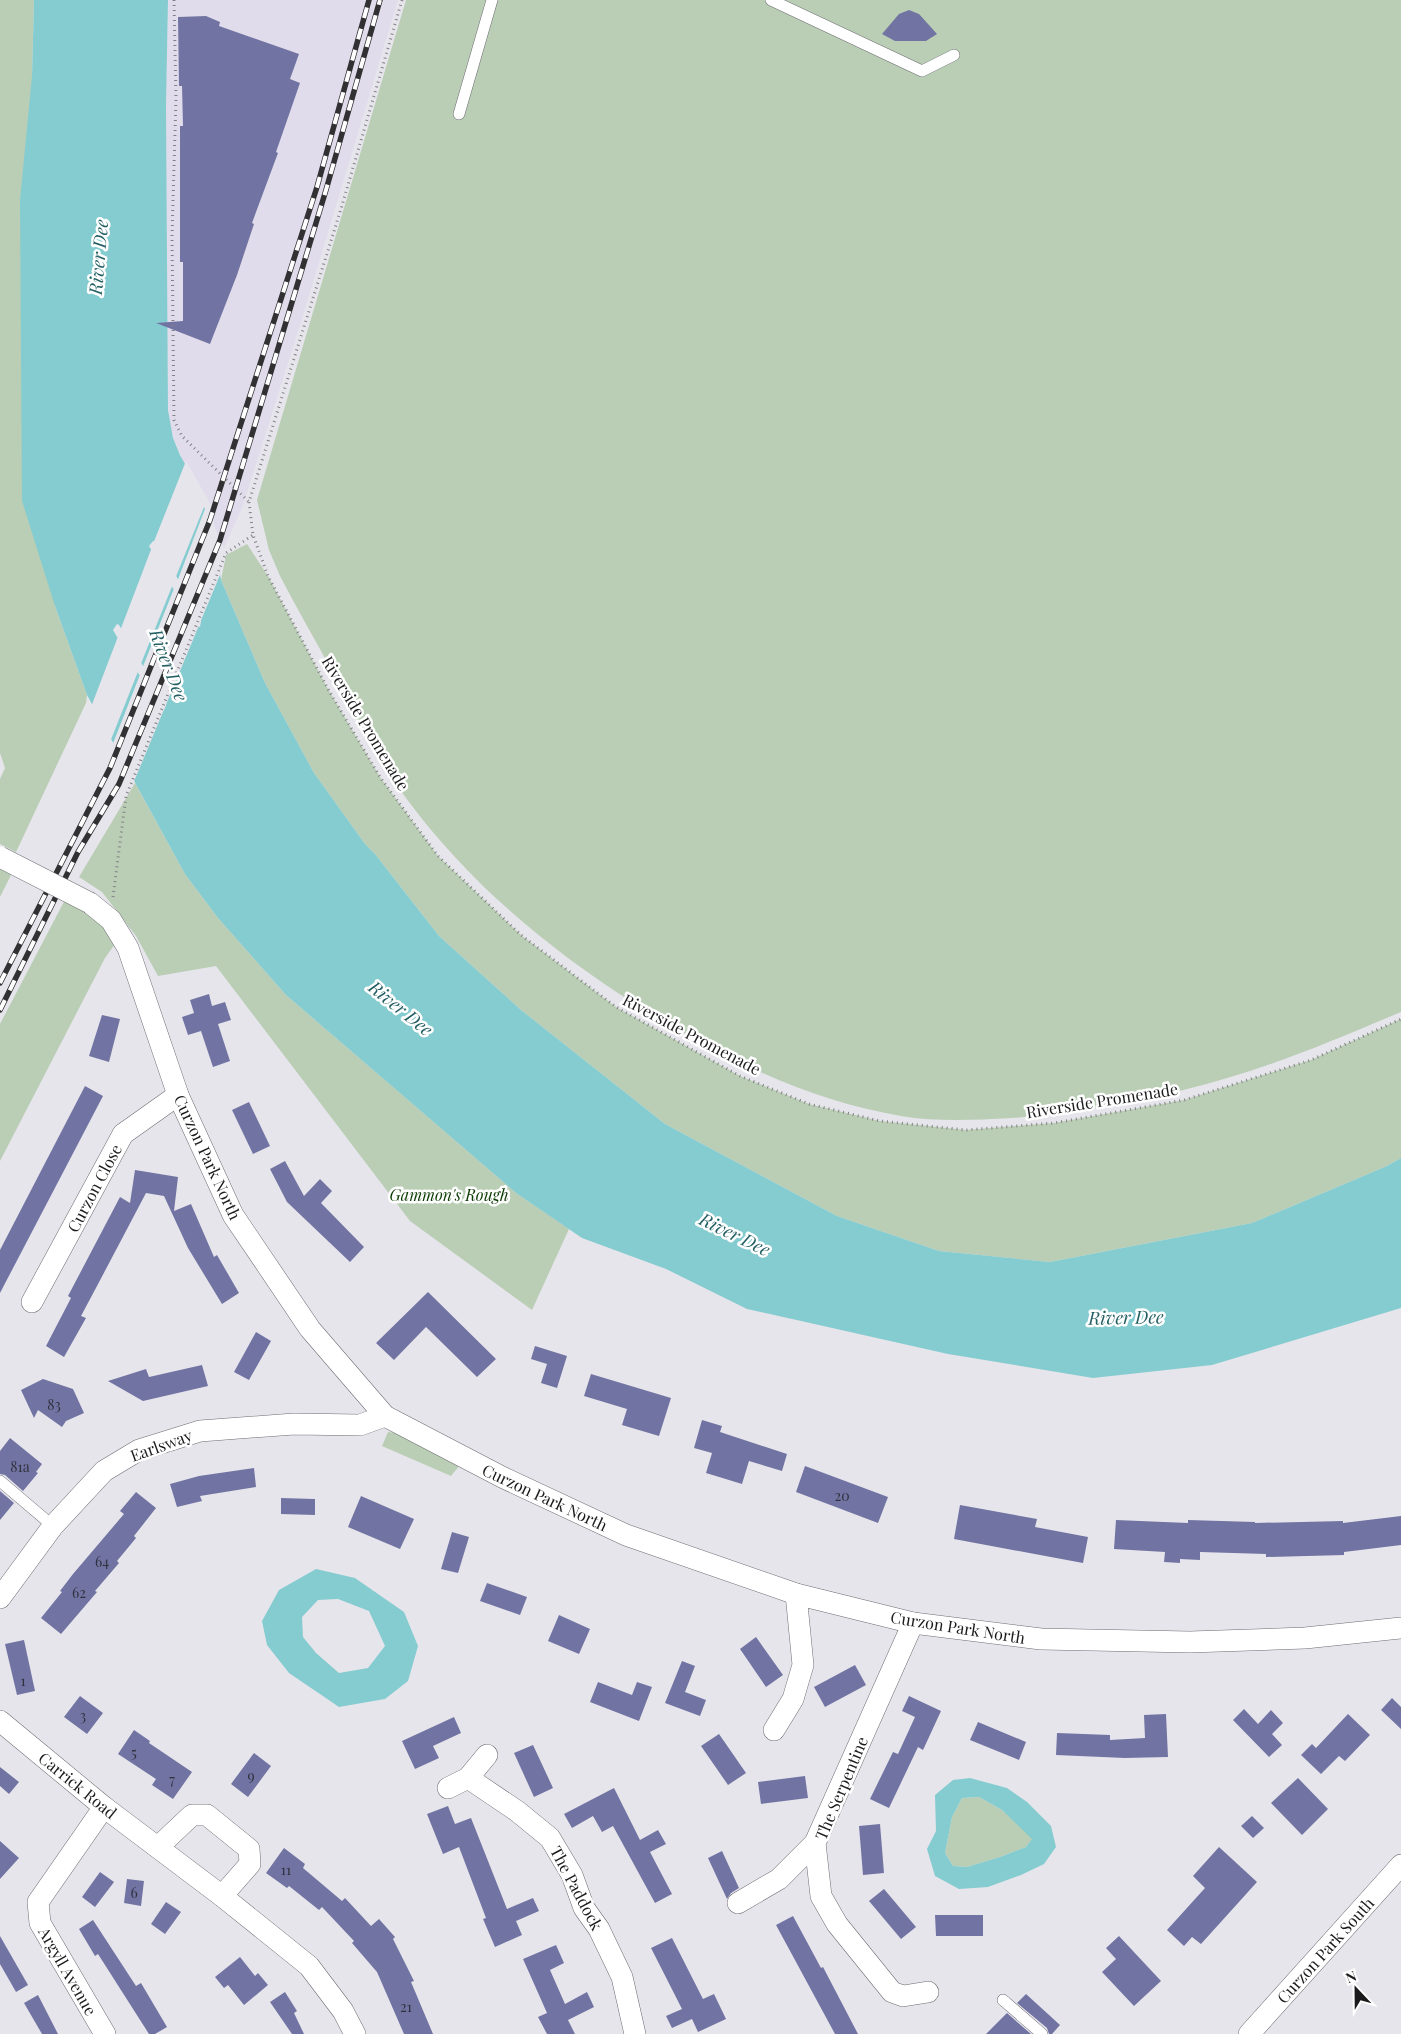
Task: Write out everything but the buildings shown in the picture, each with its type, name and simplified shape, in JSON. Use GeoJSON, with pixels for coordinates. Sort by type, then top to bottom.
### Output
{"type":"FeatureCollection","features":[{"type":"Feature","properties":{"kind":"street","name":"Curzon Park North"},"geometry":{"type":"LineString","coordinates":[[0,857],[90,903],[110,920],[128,948],[178,1095],[233,1215],[310,1329],[385,1416],[502,1477],[626,1535],[796,1594],[914,1623],[1041,1639],[1190,1642],[1305,1638],[1401,1628]]}},
{"type":"Feature","properties":{"kind":"street","name":"Curzon Close"},"geometry":{"type":"LineString","coordinates":[[32,1302],[123,1134],[178,1095]]}},
{"type":"Feature","properties":{"kind":"street","name":"Earlsway"},"geometry":{"type":"LineString","coordinates":[[0,1598],[53,1526],[104,1471],[139,1450],[200,1431],[294,1424],[360,1425],[385,1416]]}},
{"type":"Feature","properties":{"kind":"street"},"geometry":{"type":"LineString","coordinates":[[774,1730],[793,1699],[803,1665],[796,1594]]}},
{"type":"Feature","properties":{"kind":"street","name":"The Serpentine"},"geometry":{"type":"LineString","coordinates":[[914,1623],[815,1842],[822,1896],[837,1924],[892,1992],[903,1996],[928,1992]]}},
{"type":"Feature","properties":{"kind":"street","name":"Carrick Road"},"geometry":{"type":"LineString","coordinates":[[0,1721],[104,1807],[222,1896],[309,1966],[343,2011],[355,2034]]}},
{"type":"Feature","properties":{"kind":"street"},"geometry":{"type":"LineString","coordinates":[[448,1788],[468,1778],[488,1755]]}},
{"type":"Feature","properties":{"kind":"street","name":"The Paddock"},"geometry":{"type":"LineString","coordinates":[[468,1778],[517,1811],[550,1838],[572,1875],[584,1908],[599,1929],[622,1977],[635,2034]]}},
{"type":"Feature","properties":{"kind":"street","name":"Argyll Avenue"},"geometry":{"type":"LineString","coordinates":[[104,1807],[38,1902],[40,1923],[105,2034]]}},
{"type":"Feature","properties":{"kind":"street"},"geometry":{"type":"LineString","coordinates":[[158,1847],[192,1815],[207,1815],[249,1849],[250,1864],[222,1896]]}},
{"type":"Feature","properties":{"kind":"street"},"geometry":{"type":"LineString","coordinates":[[738,1903],[779,1880],[815,1842]]}},
{"type":"Feature","properties":{"kind":"street","name":"Curzon Park South"},"geometry":{"type":"LineString","coordinates":[[1249,2034],[1401,1865]]}},
{"type":"Feature","properties":{"kind":"lane"},"geometry":{"type":"LineString","coordinates":[[460,114],[492,0]]}},
{"type":"Feature","properties":{"kind":"lane"},"geometry":{"type":"LineString","coordinates":[[771,0],[922,71],[954,55]]}},
{"type":"Feature","properties":{"kind":"lane"},"geometry":{"type":"LineString","coordinates":[[0,1481],[53,1526]]}},
{"type":"Feature","properties":{"kind":"lane"},"geometry":{"type":"LineString","coordinates":[[1003,2000],[1042,2034]]}},
{"type":"Feature","properties":{"kind":"path"},"geometry":{"type":"LineString","coordinates":[[174,0],[176,98],[172,236],[174,420],[182,436],[249,502],[341,209],[402,0]]}},
{"type":"Feature","properties":{"kind":"path","name":"Riverside Promenade"},"geometry":{"type":"LineString","coordinates":[[249,502],[252,535],[268,576],[328,689],[380,777],[438,856],[521,935],[616,1007],[740,1076],[809,1104],[880,1121],[966,1130],[1054,1124],[1184,1100],[1311,1060],[1401,1019]]}},
{"type":"Feature","properties":{"kind":"path"},"geometry":{"type":"LineString","coordinates":[[110,920],[126,796],[226,553],[252,535]]}},
{"type":"Feature","properties":{"kind":"shaded area"},"geometry":{"type":"Polygon","coordinates":[[[168,0],[398,0],[302,319],[242,508],[224,548],[173,438],[168,410],[166,105],[168,0]]]}},
{"type":"Feature","properties":{"kind":"green space"},"geometry":{"type":"Polygon","coordinates":[[[0,0],[34,0],[32,76],[55,606],[87,695],[86,703],[16,852],[0,844],[0,779],[5,768],[0,753],[0,0]]]}},
{"type":"Feature","properties":{"kind":"green space"},"geometry":{"type":"Polygon","coordinates":[[[406,0],[1401,0],[1401,1012],[1276,1062],[1207,1084],[1152,1098],[1039,1116],[969,1120],[915,1118],[865,1109],[796,1087],[730,1058],[698,1041],[635,1004],[571,960],[540,937],[482,885],[455,857],[406,798],[367,737],[280,576],[269,550],[257,500],[406,0]]]}},
{"type":"Feature","properties":{"kind":"green space"},"geometry":{"type":"Polygon","coordinates":[[[247,544],[268,576],[328,689],[380,777],[438,856],[521,935],[616,1007],[740,1076],[809,1104],[880,1121],[966,1130],[1054,1123],[1184,1100],[1311,1060],[1401,1019],[1401,1158],[1387,1166],[1252,1223],[1050,1262],[939,1251],[837,1216],[665,1124],[521,1010],[439,936],[375,854],[365,844],[314,773],[265,683],[221,580],[226,555],[247,544]]]}},
{"type":"Feature","properties":{"kind":"green space","name":"Gammon's Rough"},"geometry":{"type":"Polygon","coordinates":[[[135,783],[185,874],[218,918],[286,995],[516,1193],[569,1229],[532,1310],[410,1221],[216,966],[158,976],[136,936],[102,892],[79,877],[135,783]]]}},
{"type":"Feature","properties":{"kind":"green space"},"geometry":{"type":"Polygon","coordinates":[[[0,864],[14,869],[0,897],[0,864]]]}},
{"type":"Feature","properties":{"kind":"green space"},"geometry":{"type":"Polygon","coordinates":[[[68,894],[106,916],[117,941],[105,958],[0,1161],[0,1024],[68,894]]]}},
{"type":"Feature","properties":{"kind":"green space"},"geometry":{"type":"Polygon","coordinates":[[[388,1432],[411,1435],[460,1465],[451,1476],[382,1446],[388,1432]]]}},
{"type":"Feature","properties":{"kind":"green space"},"geometry":{"type":"Polygon","coordinates":[[[979,1797],[1002,1810],[1033,1838],[1026,1847],[1000,1857],[967,1867],[953,1866],[945,1853],[952,1817],[962,1798],[979,1797]]]}},
{"type":"Feature","properties":{"kind":"water","name":"River Dee"},"geometry":{"type":"Polygon","coordinates":[[[34,0],[168,0],[166,105],[168,410],[173,438],[180,455],[209,506],[221,580],[265,683],[314,773],[365,844],[375,854],[439,936],[521,1010],[665,1124],[837,1216],[939,1251],[1050,1262],[1252,1223],[1387,1166],[1401,1158],[1401,1308],[1212,1365],[1093,1378],[948,1354],[747,1309],[666,1269],[582,1238],[516,1193],[286,995],[218,918],[185,874],[87,695],[55,606],[22,501],[20,200],[32,76],[34,0]],[[153,541],[149,546],[194,625],[200,627],[201,621],[158,543],[153,541]],[[117,624],[113,630],[160,710],[164,710],[166,705],[117,624]]]}},
{"type":"Feature","properties":{"kind":"water"},"geometry":{"type":"Polygon","coordinates":[[[316,1569],[355,1578],[404,1612],[418,1646],[408,1681],[385,1699],[339,1707],[289,1673],[267,1645],[262,1621],[279,1590],[316,1569]],[[338,1599],[318,1600],[302,1617],[303,1637],[316,1653],[339,1673],[368,1668],[385,1646],[369,1611],[338,1599]]]}},
{"type":"Feature","properties":{"kind":"water"},"geometry":{"type":"Polygon","coordinates":[[[970,1778],[1007,1788],[1027,1802],[1051,1826],[1056,1847],[1044,1864],[988,1887],[959,1889],[935,1876],[927,1849],[936,1831],[935,1795],[953,1780],[970,1778]],[[979,1797],[962,1798],[952,1817],[945,1853],[953,1866],[967,1867],[1026,1847],[1032,1839],[1002,1810],[979,1797]]]}},
{"type":"Feature","properties":{"kind":"pier"},"geometry":{"type":"Polygon","coordinates":[[[186,461],[211,505],[222,570],[133,784],[112,746],[141,672],[163,707],[142,669],[175,586],[196,624],[199,624],[177,582],[205,509],[204,507],[175,579],[156,544],[153,544],[186,461]]]}},
{"type":"Feature","properties":{"kind":"pier"},"geometry":{"type":"Polygon","coordinates":[[[152,547],[173,584],[140,666],[120,631],[152,547]]]}},
{"type":"Feature","properties":{"kind":"pier"},"geometry":{"type":"Polygon","coordinates":[[[119,634],[139,669],[110,742],[91,707],[119,634]]]}},
{"type":"Feature","properties":{"kind":"railway"},"geometry":{"type":"LineString","coordinates":[[0,983],[110,768],[210,520],[317,187],[369,0]]}},
{"type":"Feature","properties":{"kind":"railway"},"geometry":{"type":"LineString","coordinates":[[0,1010],[78,852],[119,784],[220,540],[326,190],[380,0]]}}]}
